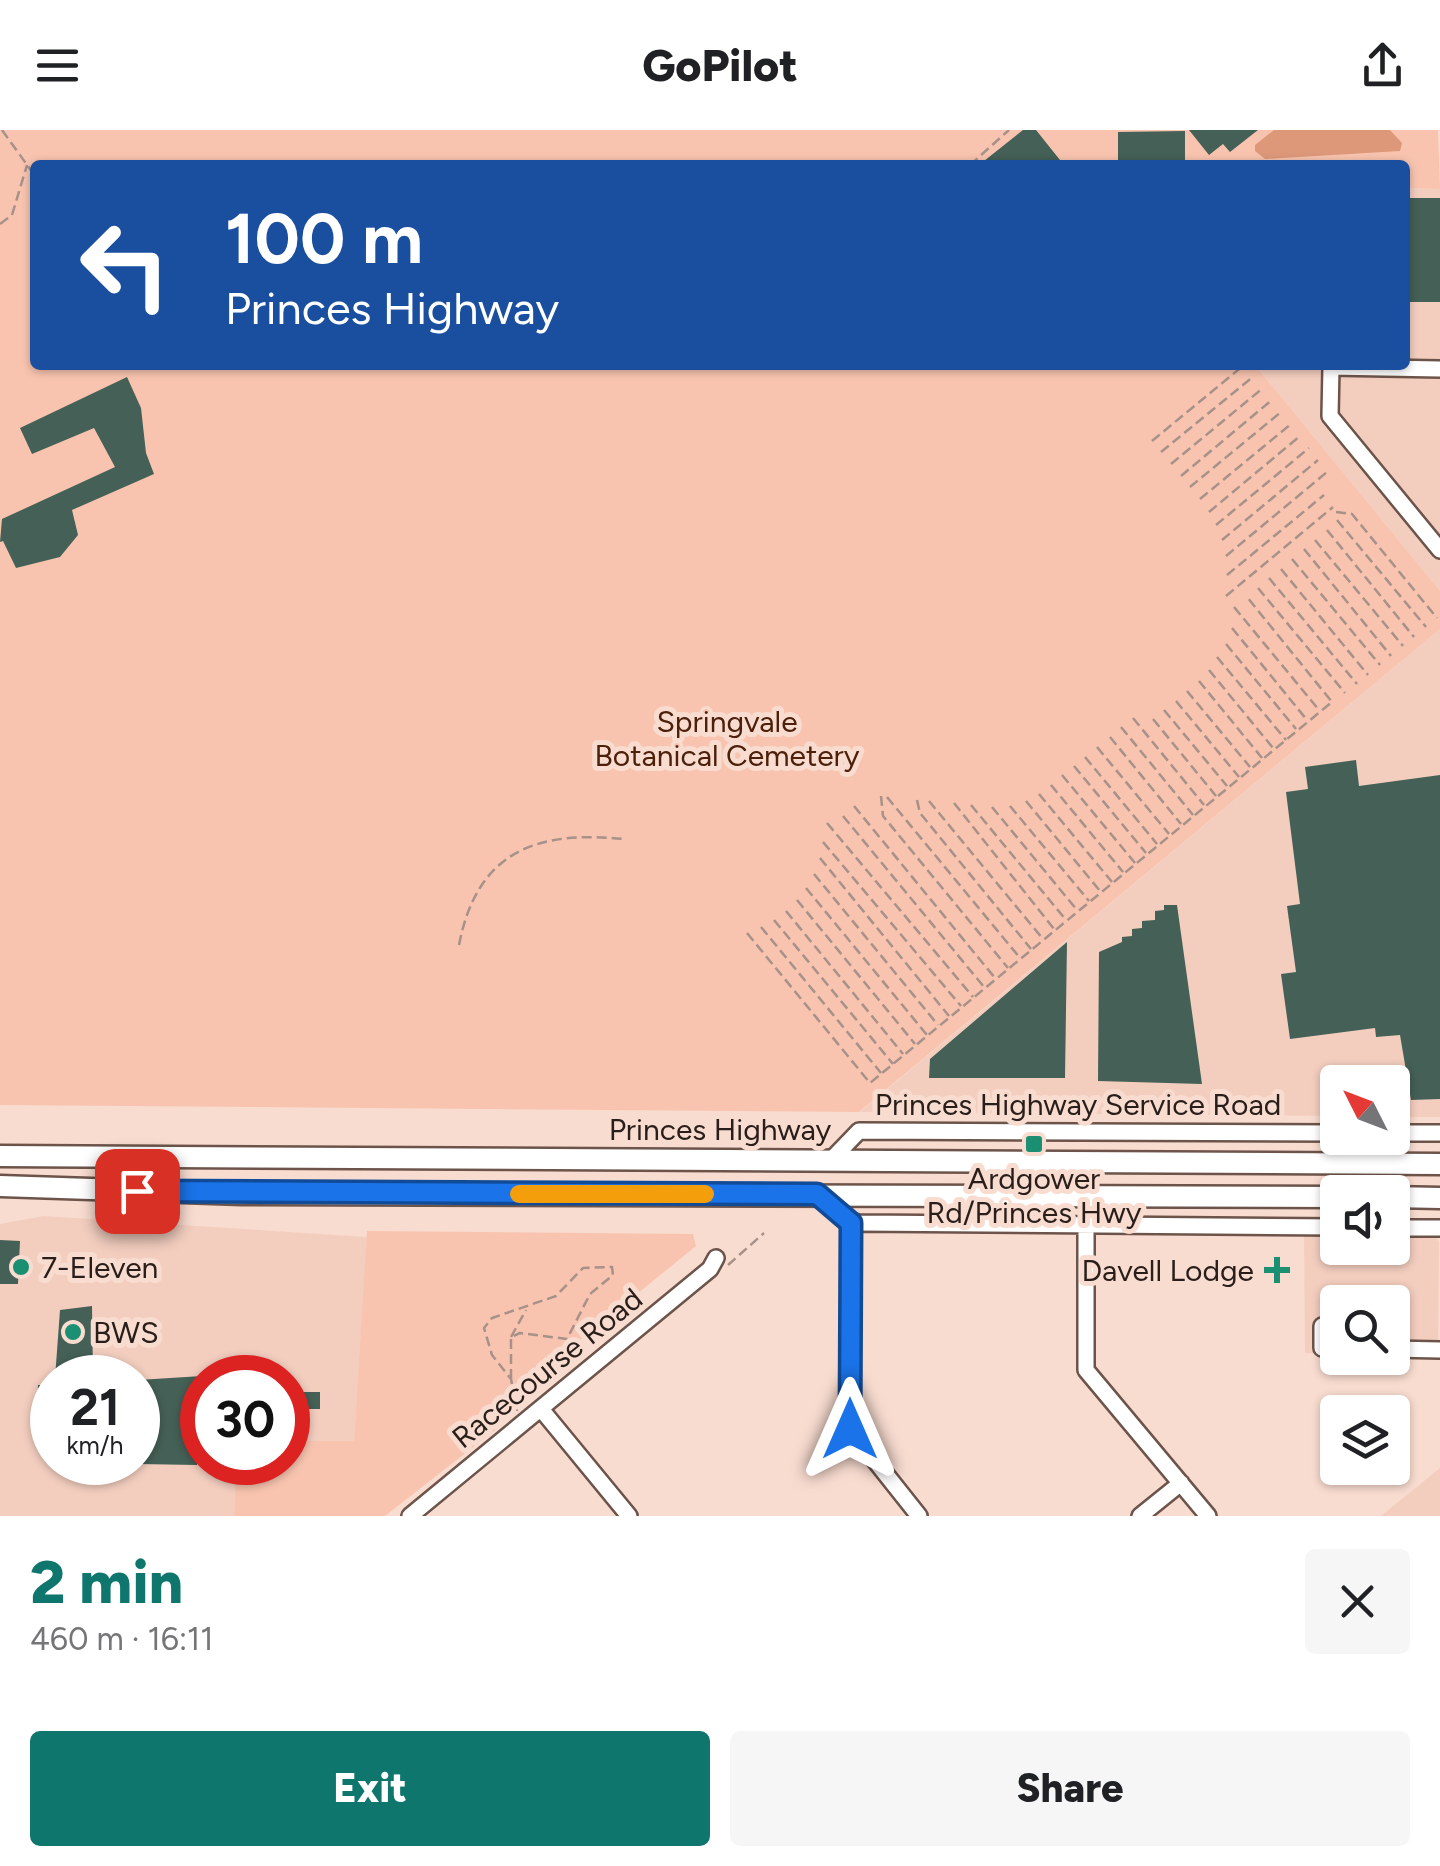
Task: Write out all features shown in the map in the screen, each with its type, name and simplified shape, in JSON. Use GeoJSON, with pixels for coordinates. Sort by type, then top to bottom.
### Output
{"type":"FeatureCollection","features":[{"type":"Feature","properties":{"kind":"highway","name":"Princes Highway"},"geometry":{"type":"LineString","coordinates":[[0,1156],[1440,1164]]}},
{"type":"Feature","properties":{"kind":"highway"},"geometry":{"type":"LineString","coordinates":[[0,1186],[262,1194],[1320,1197]]}},
{"type":"Feature","properties":{"kind":"highway"},"geometry":{"type":"LineString","coordinates":[[1410,1197],[1440,1198]]}},
{"type":"Feature","properties":{"kind":"street"},"geometry":{"type":"LineString","coordinates":[[1410,369],[1440,370]]}},
{"type":"Feature","properties":{"kind":"street"},"geometry":{"type":"LineString","coordinates":[[1331,370],[1330,416],[1440,550]]}},
{"type":"Feature","properties":{"kind":"street","name":"Princes Highway Service Road"},"geometry":{"type":"LineString","coordinates":[[830,1160],[859,1131],[1320,1133]]}},
{"type":"Feature","properties":{"kind":"street"},"geometry":{"type":"LineString","coordinates":[[1410,1133],[1440,1133]]}},
{"type":"Feature","properties":{"kind":"street"},"geometry":{"type":"LineString","coordinates":[[817,1194],[851,1223],[1320,1227]]}},
{"type":"Feature","properties":{"kind":"street"},"geometry":{"type":"LineString","coordinates":[[851,1223],[850,1429],[918,1516]]}},
{"type":"Feature","properties":{"kind":"street"},"geometry":{"type":"LineString","coordinates":[[1086,1224],[1086,1370],[1208,1516]]}},
{"type":"Feature","properties":{"kind":"street"},"geometry":{"type":"LineString","coordinates":[[1410,1228],[1440,1228]]}},
{"type":"Feature","properties":{"kind":"street","name":"Racecourse Road"},"geometry":{"type":"LineString","coordinates":[[410,1516],[718,1265]]}},
{"type":"Feature","properties":{"kind":"street"},"geometry":{"type":"LineString","coordinates":[[1410,1349],[1440,1350]]}},
{"type":"Feature","properties":{"kind":"street"},"geometry":{"type":"LineString","coordinates":[[541,1408],[628,1516]]}},
{"type":"Feature","properties":{"kind":"street"},"geometry":{"type":"LineString","coordinates":[[1140,1516],[1181,1484]]}},
{"type":"Feature","properties":{"kind":"path"},"geometry":{"type":"LineString","coordinates":[[2,130],[30,168]]}},
{"type":"Feature","properties":{"kind":"path"},"geometry":{"type":"LineString","coordinates":[[976,160],[1009,130]]}},
{"type":"Feature","properties":{"kind":"path"},"geometry":{"type":"LineString","coordinates":[[0,224],[12,215],[28,165]]}},
{"type":"Feature","properties":{"kind":"path"},"geometry":{"type":"LineString","coordinates":[[1152,441],[1238,370]]}},
{"type":"Feature","properties":{"kind":"path"},"geometry":{"type":"LineString","coordinates":[[1161,452],[1254,376]]}},
{"type":"Feature","properties":{"kind":"path"},"geometry":{"type":"LineString","coordinates":[[1171,464],[1263,388]]}},
{"type":"Feature","properties":{"kind":"path"},"geometry":{"type":"LineString","coordinates":[[1180,476],[1273,399]]}},
{"type":"Feature","properties":{"kind":"path"},"geometry":{"type":"LineString","coordinates":[[1190,488],[1281,412]]}},
{"type":"Feature","properties":{"kind":"path"},"geometry":{"type":"LineString","coordinates":[[1200,499],[1291,424]]}},
{"type":"Feature","properties":{"kind":"path"},"geometry":{"type":"LineString","coordinates":[[1208,512],[1300,436]]}},
{"type":"Feature","properties":{"kind":"path"},"geometry":{"type":"LineString","coordinates":[[1216,525],[1309,448]]}},
{"type":"Feature","properties":{"kind":"path"},"geometry":{"type":"LineString","coordinates":[[1222,540],[1318,460]]}},
{"type":"Feature","properties":{"kind":"path"},"geometry":{"type":"LineString","coordinates":[[1226,556],[1327,472]]}},
{"type":"Feature","properties":{"kind":"path"},"geometry":{"type":"LineString","coordinates":[[1227,575],[1324,495]]}},
{"type":"Feature","properties":{"kind":"path"},"geometry":{"type":"LineString","coordinates":[[1226,596],[1335,509],[1352,514],[1437,618]]}},
{"type":"Feature","properties":{"kind":"path"},"geometry":{"type":"LineString","coordinates":[[1337,520],[1426,627]]}},
{"type":"Feature","properties":{"kind":"path"},"geometry":{"type":"LineString","coordinates":[[1327,530],[1414,636]]}},
{"type":"Feature","properties":{"kind":"path"},"geometry":{"type":"LineString","coordinates":[[1315,540],[1402,646]]}},
{"type":"Feature","properties":{"kind":"path"},"geometry":{"type":"LineString","coordinates":[[1304,550],[1391,656]]}},
{"type":"Feature","properties":{"kind":"path"},"geometry":{"type":"LineString","coordinates":[[1292,559],[1380,665]]}},
{"type":"Feature","properties":{"kind":"path"},"geometry":{"type":"LineString","coordinates":[[1281,569],[1368,675]]}},
{"type":"Feature","properties":{"kind":"path"},"geometry":{"type":"LineString","coordinates":[[1270,578],[1357,684]]}},
{"type":"Feature","properties":{"kind":"path"},"geometry":{"type":"LineString","coordinates":[[1258,588],[1345,694]]}},
{"type":"Feature","properties":{"kind":"path"},"geometry":{"type":"LineString","coordinates":[[747,933],[870,1083],[1332,702],[1247,598]]}},
{"type":"Feature","properties":{"kind":"path"},"geometry":{"type":"LineString","coordinates":[[1234,607],[1320,712]]}},
{"type":"Feature","properties":{"kind":"path"},"geometry":{"type":"LineString","coordinates":[[1232,628],[1309,721]]}},
{"type":"Feature","properties":{"kind":"path"},"geometry":{"type":"LineString","coordinates":[[1226,644],[1297,730]]}},
{"type":"Feature","properties":{"kind":"path"},"geometry":{"type":"LineString","coordinates":[[1217,657],[1286,740]]}},
{"type":"Feature","properties":{"kind":"path"},"geometry":{"type":"LineString","coordinates":[[1209,670],[1274,749]]}},
{"type":"Feature","properties":{"kind":"path"},"geometry":{"type":"LineString","coordinates":[[1199,681],[1263,759]]}},
{"type":"Feature","properties":{"kind":"path"},"geometry":{"type":"LineString","coordinates":[[1187,691],[1252,768]]}},
{"type":"Feature","properties":{"kind":"path"},"geometry":{"type":"LineString","coordinates":[[1176,700],[1240,778]]}},
{"type":"Feature","properties":{"kind":"path"},"geometry":{"type":"LineString","coordinates":[[1164,710],[1228,788]]}},
{"type":"Feature","properties":{"kind":"path"},"geometry":{"type":"LineString","coordinates":[[1132,718],[1206,806]]}},
{"type":"Feature","properties":{"kind":"path"},"geometry":{"type":"LineString","coordinates":[[1153,720],[1217,797]]}},
{"type":"Feature","properties":{"kind":"path"},"geometry":{"type":"LineString","coordinates":[[1121,728],[1194,816]]}},
{"type":"Feature","properties":{"kind":"path"},"geometry":{"type":"LineString","coordinates":[[1110,737],[1182,825]]}},
{"type":"Feature","properties":{"kind":"path"},"geometry":{"type":"LineString","coordinates":[[1098,746],[1170,835]]}},
{"type":"Feature","properties":{"kind":"path"},"geometry":{"type":"LineString","coordinates":[[1086,756],[1158,845]]}},
{"type":"Feature","properties":{"kind":"path"},"geometry":{"type":"LineString","coordinates":[[1074,766],[1147,855]]}},
{"type":"Feature","properties":{"kind":"path"},"geometry":{"type":"LineString","coordinates":[[1062,775],[1136,864]]}},
{"type":"Feature","properties":{"kind":"path"},"geometry":{"type":"LineString","coordinates":[[1051,785],[1124,874]]}},
{"type":"Feature","properties":{"kind":"path"},"geometry":{"type":"LineString","coordinates":[[1039,794],[1113,883]]}},
{"type":"Feature","properties":{"kind":"path"},"geometry":{"type":"LineString","coordinates":[[1008,969],[883,816],[884,796],[1020,959]]}},
{"type":"Feature","properties":{"kind":"path"},"geometry":{"type":"LineString","coordinates":[[918,800],[920,813],[1032,950]]}},
{"type":"Feature","properties":{"kind":"path"},"geometry":{"type":"LineString","coordinates":[[930,801],[1044,940]]}},
{"type":"Feature","properties":{"kind":"path"},"geometry":{"type":"LineString","coordinates":[[1026,801],[1101,892]]}},
{"type":"Feature","properties":{"kind":"path"},"geometry":{"type":"LineString","coordinates":[[954,804],[1055,930]]}},
{"type":"Feature","properties":{"kind":"path"},"geometry":{"type":"LineString","coordinates":[[971,805],[1066,921]]}},
{"type":"Feature","properties":{"kind":"path"},"geometry":{"type":"LineString","coordinates":[[854,806],[996,979]]}},
{"type":"Feature","properties":{"kind":"path"},"geometry":{"type":"LineString","coordinates":[[1010,806],[1090,902]]}},
{"type":"Feature","properties":{"kind":"path"},"geometry":{"type":"LineString","coordinates":[[992,807],[1078,912]]}},
{"type":"Feature","properties":{"kind":"path"},"geometry":{"type":"LineString","coordinates":[[843,816],[985,988]]}},
{"type":"Feature","properties":{"kind":"path"},"geometry":{"type":"LineString","coordinates":[[827,823],[974,998]]}},
{"type":"Feature","properties":{"kind":"path"},"geometry":{"type":"LineString","coordinates":[[460,945],[476,888],[502,863],[558,838],[624,839]]}},
{"type":"Feature","properties":{"kind":"path"},"geometry":{"type":"LineString","coordinates":[[823,842],[962,1008]]}},
{"type":"Feature","properties":{"kind":"path"},"geometry":{"type":"LineString","coordinates":[[820,858],[950,1017]]}},
{"type":"Feature","properties":{"kind":"path"},"geometry":{"type":"LineString","coordinates":[[814,874],[939,1026]]}},
{"type":"Feature","properties":{"kind":"path"},"geometry":{"type":"LineString","coordinates":[[806,888],[928,1036]]}},
{"type":"Feature","properties":{"kind":"path"},"geometry":{"type":"LineString","coordinates":[[796,900],[916,1045]]}},
{"type":"Feature","properties":{"kind":"path"},"geometry":{"type":"LineString","coordinates":[[786,911],[904,1055]]}},
{"type":"Feature","properties":{"kind":"path"},"geometry":{"type":"LineString","coordinates":[[774,920],[893,1064]]}},
{"type":"Feature","properties":{"kind":"path"},"geometry":{"type":"LineString","coordinates":[[760,927],[882,1074]]}},
{"type":"Feature","properties":{"kind":"path"},"geometry":{"type":"LineString","coordinates":[[718,1265],[764,1233]]}},
{"type":"Feature","properties":{"kind":"path"},"geometry":{"type":"LineString","coordinates":[[510,1379],[492,1354],[484,1328],[492,1318],[556,1296],[583,1268],[612,1266],[613,1275],[590,1294],[567,1340],[565,1352],[576,1380]]}},
{"type":"Feature","properties":{"kind":"path"},"geometry":{"type":"LineString","coordinates":[[522,1425],[510,1379],[511,1337],[527,1309]]}},
{"type":"Feature","properties":{"kind":"path"},"geometry":{"type":"LineString","coordinates":[[511,1337],[520,1333],[567,1340]]}},
{"type":"Feature","properties":{"kind":"shaded area"},"geometry":{"type":"Polygon","coordinates":[[[1274,130],[1390,130],[1402,143],[1400,151],[1265,159],[1255,151],[1255,145],[1274,130]]]}},
{"type":"Feature","properties":{"kind":"shaded area"},"geometry":{"type":"Polygon","coordinates":[[[1410,188],[1440,189],[1440,591],[1259,370],[1410,370],[1410,188]]]}},
{"type":"Feature","properties":{"kind":"shaded area"},"geometry":{"type":"Polygon","coordinates":[[[1440,629],[1440,1117],[1410,1117],[1410,1065],[1320,1065],[1320,1116],[860,1112],[1440,629]]]}},
{"type":"Feature","properties":{"kind":"shaded area"},"geometry":{"type":"Polygon","coordinates":[[[43,1216],[367,1237],[354,1442],[310,1441],[310,1355],[180,1355],[180,1485],[235,1485],[234,1516],[0,1516],[0,1224],[43,1216]]]}},
{"type":"Feature","properties":{"kind":"shaded area"},"geometry":{"type":"Polygon","coordinates":[[[1304,1231],[1320,1231],[1320,1265],[1410,1265],[1410,1233],[1434,1235],[1439,1242],[1438,1354],[1410,1354],[1410,1285],[1320,1285],[1320,1353],[1305,1353],[1304,1231]]]}},
{"type":"Feature","properties":{"kind":"shaded area"},"geometry":{"type":"Polygon","coordinates":[[[1440,1468],[1440,1516],[1381,1516],[1440,1468]]]}},
{"type":"Feature","properties":{"kind":"green space","name":"Springvale Botanical Cemetery"},"geometry":{"type":"Polygon","coordinates":[[[0,130],[1438,130],[1440,189],[1410,188],[1410,160],[30,160],[30,370],[1259,370],[1440,591],[1440,629],[859,1112],[0,1105],[0,130]]]}},
{"type":"Feature","properties":{"kind":"green space"},"geometry":{"type":"Polygon","coordinates":[[[367,1231],[693,1234],[696,1246],[494,1410],[490,1414],[500,1426],[385,1516],[234,1516],[235,1485],[310,1485],[310,1441],[354,1441],[367,1231]]]}},
{"type":"Feature","properties":{"kind":"building"},"geometry":{"type":"Polygon","coordinates":[[[1023,130],[1036,130],[1060,160],[985,160],[1023,130]]]}},
{"type":"Feature","properties":{"kind":"building"},"geometry":{"type":"Polygon","coordinates":[[[1189,130],[1258,130],[1230,152],[1223,144],[1209,155],[1189,130]]]}},
{"type":"Feature","properties":{"kind":"building"},"geometry":{"type":"Polygon","coordinates":[[[1185,131],[1185,160],[1118,160],[1118,132],[1185,131]]]}},
{"type":"Feature","properties":{"kind":"building"},"geometry":{"type":"Polygon","coordinates":[[[1410,198],[1440,198],[1440,302],[1410,302],[1410,198]]]}},
{"type":"Feature","properties":{"kind":"building"},"geometry":{"type":"Polygon","coordinates":[[[127,377],[141,408],[146,453],[154,474],[72,510],[78,535],[60,557],[16,568],[3,541],[0,542],[2,519],[115,467],[94,428],[32,454],[20,428],[127,377]]]}},
{"type":"Feature","properties":{"kind":"building"},"geometry":{"type":"Polygon","coordinates":[[[1356,760],[1359,786],[1440,775],[1440,1099],[1411,1100],[1410,1065],[1405,1065],[1400,1035],[1376,1037],[1375,1028],[1290,1039],[1281,974],[1296,972],[1287,906],[1300,904],[1286,792],[1308,789],[1305,767],[1356,760]]]}},
{"type":"Feature","properties":{"kind":"building"},"geometry":{"type":"Polygon","coordinates":[[[1164,905],[1177,905],[1202,1084],[1098,1081],[1099,952],[1122,942],[1122,937],[1132,936],[1132,929],[1142,928],[1142,921],[1155,920],[1155,911],[1164,910],[1164,905]]]}},
{"type":"Feature","properties":{"kind":"building"},"geometry":{"type":"Polygon","coordinates":[[[1067,942],[1065,1078],[929,1078],[930,1059],[1067,942]]]}},
{"type":"Feature","properties":{"kind":"building"},"geometry":{"type":"Polygon","coordinates":[[[0,1240],[20,1241],[18,1284],[0,1284],[0,1240]]]}},
{"type":"Feature","properties":{"kind":"building"},"geometry":{"type":"Polygon","coordinates":[[[92,1306],[93,1355],[57,1355],[60,1310],[92,1306]]]}},
{"type":"Feature","properties":{"kind":"building"},"geometry":{"type":"Polygon","coordinates":[[[180,1377],[180,1465],[160,1464],[160,1379],[180,1377]]]}},
{"type":"Feature","properties":{"kind":"building"},"geometry":{"type":"Polygon","coordinates":[[[310,1392],[320,1392],[320,1409],[310,1409],[310,1392]]]}},
{"type":"Feature","properties":{"kind":"slow traffic"},"geometry":{"type":"LineString","coordinates":[[519,1194],[705,1194]]}},
{"type":"Feature","properties":{"kind":"place","name":"Ardgower Rd/Princes Hwy"},"geometry":{"type":"Point","coordinates":[1034,1144]}},
{"type":"Feature","properties":{"kind":"place","name":"7-Eleven"},"geometry":{"type":"Point","coordinates":[21,1267]}},
{"type":"Feature","properties":{"kind":"place","name":"Davell Lodge"},"geometry":{"type":"Point","coordinates":[1277,1270]}},
{"type":"Feature","properties":{"kind":"place","name":"BWS"},"geometry":{"type":"Point","coordinates":[73,1332]}},
{"type":"Feature","properties":{"kind":"route"},"geometry":{"type":"LineString","coordinates":[[137,1191],[817,1194],[851,1223],[850,1429]]}}]}
